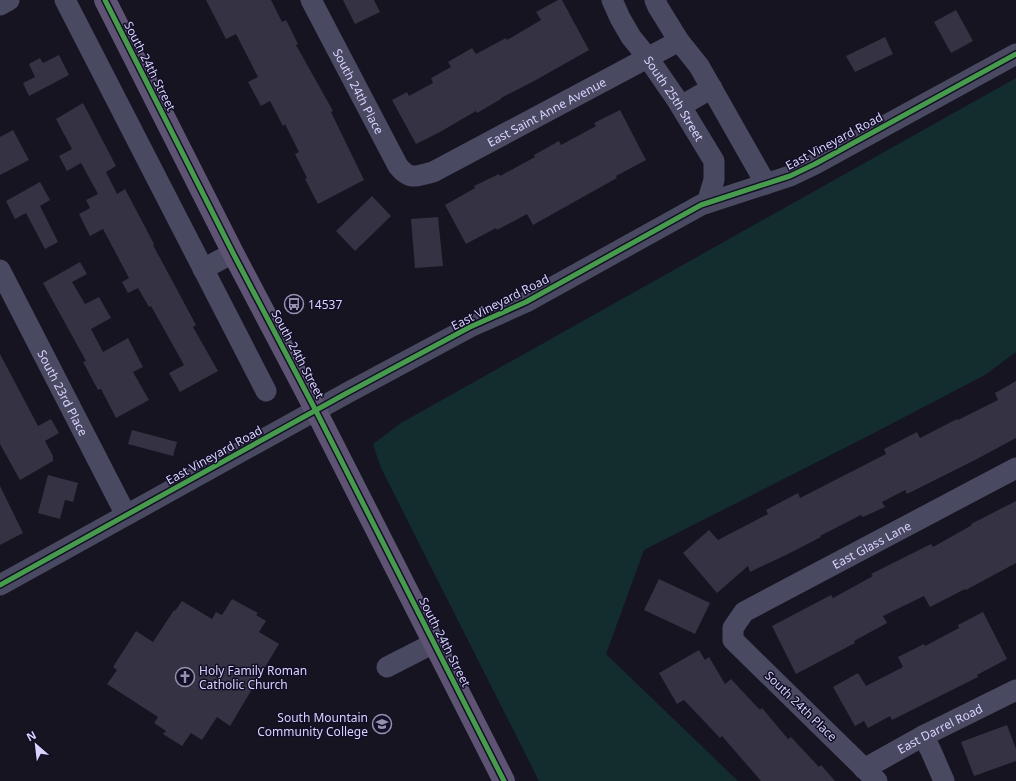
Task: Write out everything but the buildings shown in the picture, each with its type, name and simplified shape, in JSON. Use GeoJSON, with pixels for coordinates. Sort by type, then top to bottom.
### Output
{"type":"FeatureCollection","features":[{"type":"Feature","properties":{"kind":"main road","name":"South 24th Street"},"geometry":{"type":"LineString","coordinates":[[105,0],[504,781]]}},
{"type":"Feature","properties":{"kind":"street"},"geometry":{"type":"LineString","coordinates":[[0,5],[9,0]]}},
{"type":"Feature","properties":{"kind":"street"},"geometry":{"type":"LineString","coordinates":[[65,0],[266,391]]}},
{"type":"Feature","properties":{"kind":"street","name":"South 24th Place"},"geometry":{"type":"LineString","coordinates":[[311,0],[398,166],[404,173],[413,177]]}},
{"type":"Feature","properties":{"kind":"street","name":"South 25th Street"},"geometry":{"type":"LineString","coordinates":[[612,0],[631,37],[648,58],[681,106],[714,161],[714,180],[707,203]]}},
{"type":"Feature","properties":{"kind":"street"},"geometry":{"type":"LineString","coordinates":[[655,0],[658,8],[679,42],[699,66],[766,184]]}},
{"type":"Feature","properties":{"kind":"street","name":"East Saint Anne Avenue"},"geometry":{"type":"LineString","coordinates":[[413,177],[433,172],[679,42]]}},
{"type":"Feature","properties":{"kind":"street","name":"East Vineyard Road"},"geometry":{"type":"LineString","coordinates":[[0,585],[470,327],[526,302],[694,209],[707,203],[790,176],[815,164],[1016,54]]}},
{"type":"Feature","properties":{"kind":"street"},"geometry":{"type":"LineString","coordinates":[[681,106],[712,88]]}},
{"type":"Feature","properties":{"kind":"street"},"geometry":{"type":"LineString","coordinates":[[203,270],[234,253]]}},
{"type":"Feature","properties":{"kind":"street","name":"South 23rd Place"},"geometry":{"type":"LineString","coordinates":[[0,270],[126,515]]}},
{"type":"Feature","properties":{"kind":"street","name":"East Glass Lane"},"geometry":{"type":"LineString","coordinates":[[733,628],[744,612],[1016,468]]}},
{"type":"Feature","properties":{"kind":"street","name":"South 24th Place"},"geometry":{"type":"LineString","coordinates":[[733,628],[733,640],[871,775]]}},
{"type":"Feature","properties":{"kind":"street"},"geometry":{"type":"LineString","coordinates":[[387,667],[434,643]]}},
{"type":"Feature","properties":{"kind":"street","name":"East Darrel Road"},"geometry":{"type":"LineString","coordinates":[[871,775],[924,736],[1016,690]]}},
{"type":"Feature","properties":{"kind":"street"},"geometry":{"type":"LineString","coordinates":[[924,736],[944,781]]}},
{"type":"Feature","properties":{"kind":"green space"},"geometry":{"type":"Polygon","coordinates":[[[1016,78],[1016,352],[985,375],[644,550],[606,654],[738,781],[539,781],[381,468],[373,444],[401,423],[1016,78]]]}},
{"type":"Feature","properties":{"kind":"cycle path"},"geometry":{"type":"LineString","coordinates":[[105,0],[504,781]]}},
{"type":"Feature","properties":{"kind":"cycle path"},"geometry":{"type":"LineString","coordinates":[[0,585],[347,393],[470,327],[526,302],[701,205],[790,176],[815,164],[1016,54]]}},
{"type":"Feature","properties":{"kind":"place","name":"14537"},"geometry":{"type":"Point","coordinates":[294,304]}},
{"type":"Feature","properties":{"kind":"place","name":"Holy Family Roman Catholic Church"},"geometry":{"type":"Point","coordinates":[185,677]}},
{"type":"Feature","properties":{"kind":"place","name":"South Mountain Community College"},"geometry":{"type":"Point","coordinates":[382,724]}}]}
